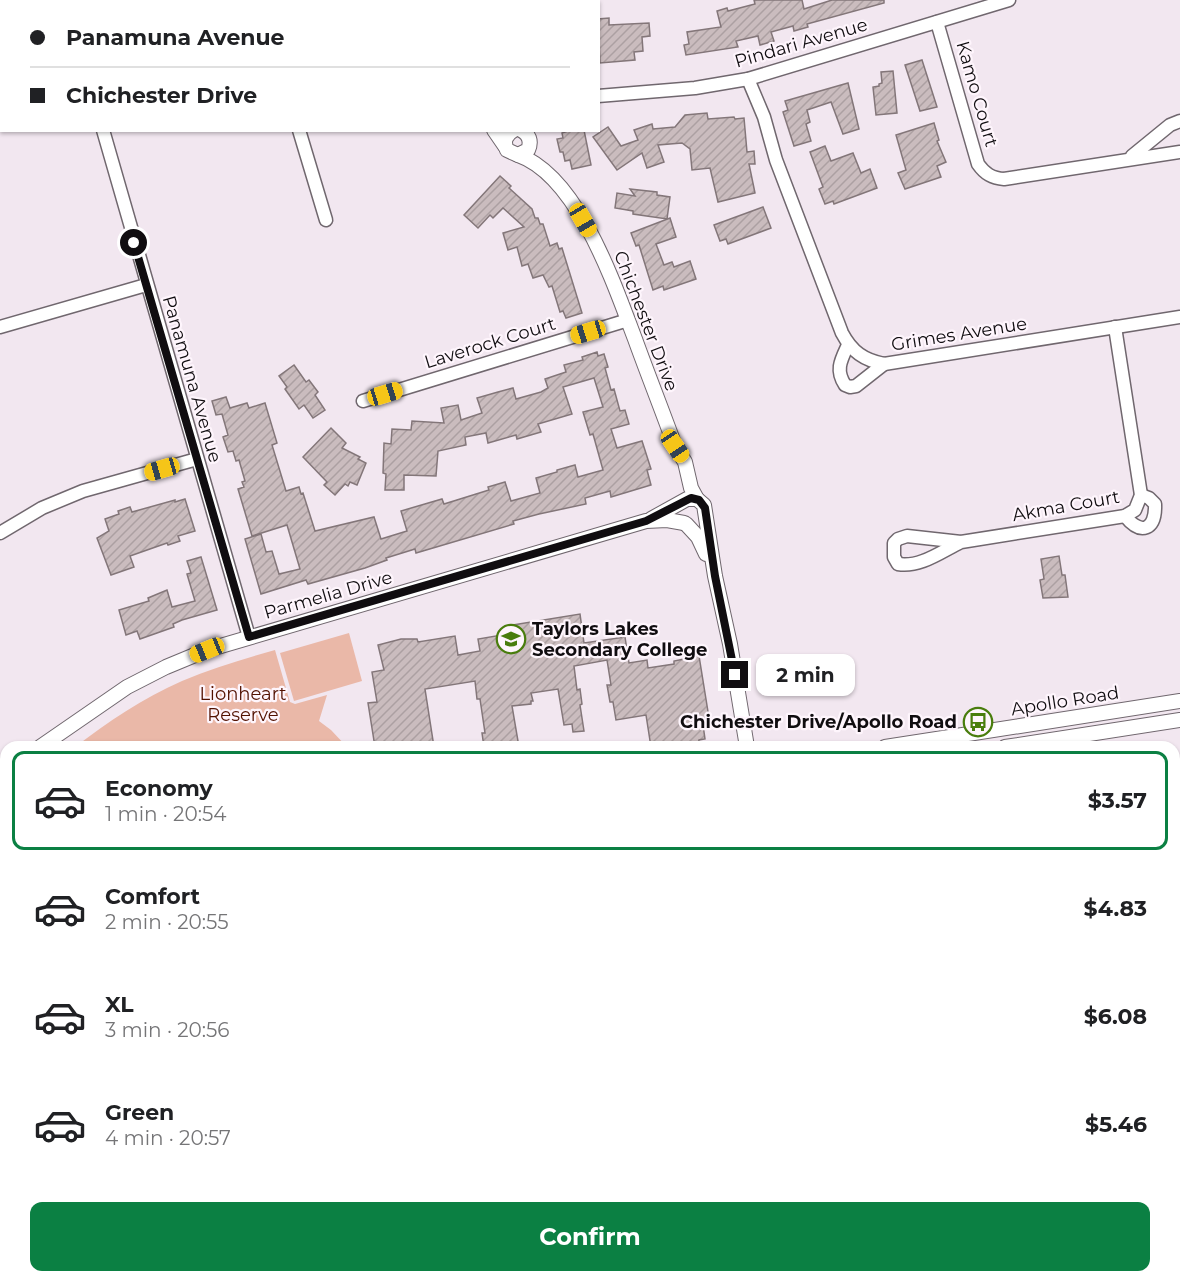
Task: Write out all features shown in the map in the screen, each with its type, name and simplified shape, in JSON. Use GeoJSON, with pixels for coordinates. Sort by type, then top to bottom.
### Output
{"type":"FeatureCollection","features":[{"type":"Feature","properties":{"kind":"street","name":"Pindari Avenue"},"geometry":{"type":"LineString","coordinates":[[600,96],[695,88],[754,77],[1009,0]]}},
{"type":"Feature","properties":{"kind":"street","name":"Kamo Court"},"geometry":{"type":"LineString","coordinates":[[937,21],[978,164],[987,174],[1004,179],[1128,158],[1180,152]]}},
{"type":"Feature","properties":{"kind":"street"},"geometry":{"type":"LineString","coordinates":[[754,77],[776,160],[848,345],[838,367],[839,374],[845,385],[856,386],[884,364]]}},
{"type":"Feature","properties":{"kind":"street"},"geometry":{"type":"LineString","coordinates":[[1128,158],[1170,125],[1180,122]]}},
{"type":"Feature","properties":{"kind":"street","name":"Panamuna Avenue"},"geometry":{"type":"LineString","coordinates":[[104,132],[249,637]]}},
{"type":"Feature","properties":{"kind":"street"},"geometry":{"type":"LineString","coordinates":[[300,132],[327,220]]}},
{"type":"Feature","properties":{"kind":"street"},"geometry":{"type":"LineString","coordinates":[[495,132],[505,146]]}},
{"type":"Feature","properties":{"kind":"street"},"geometry":{"type":"LineString","coordinates":[[505,146],[507,136],[512,132]]}},
{"type":"Feature","properties":{"kind":"street"},"geometry":{"type":"LineString","coordinates":[[518,155],[528,150],[529,136]]}},
{"type":"Feature","properties":{"kind":"street","name":"Chichester Drive"},"geometry":{"type":"LineString","coordinates":[[529,136],[557,184],[596,242],[675,446],[681,483],[680,503]]}},
{"type":"Feature","properties":{"kind":"street","name":"Chichester Drive"},"geometry":{"type":"LineString","coordinates":[[505,146],[510,153],[531,159],[557,184]]}},
{"type":"Feature","properties":{"kind":"street"},"geometry":{"type":"LineString","coordinates":[[0,327],[146,285]]}},
{"type":"Feature","properties":{"kind":"street","name":"Grimes Avenue"},"geometry":{"type":"LineString","coordinates":[[848,345],[865,359],[884,364],[1180,317]]}},
{"type":"Feature","properties":{"kind":"street","name":"Laverock Court"},"geometry":{"type":"LineString","coordinates":[[363,400],[628,320]]}},
{"type":"Feature","properties":{"kind":"street","name":"Akma Court"},"geometry":{"type":"LineString","coordinates":[[961,542],[1125,516],[1135,510],[1140,495],[1115,327]]}},
{"type":"Feature","properties":{"kind":"street","name":"Chichester Drive"},"geometry":{"type":"LineString","coordinates":[[675,446],[685,462],[696,499]]}},
{"type":"Feature","properties":{"kind":"street"},"geometry":{"type":"LineString","coordinates":[[0,533],[42,508],[83,491],[197,459]]}},
{"type":"Feature","properties":{"kind":"street"},"geometry":{"type":"LineString","coordinates":[[1125,516],[1133,526],[1141,528],[1148,527],[1153,522],[1155,504],[1149,498],[1140,495]]}},
{"type":"Feature","properties":{"kind":"street"},"geometry":{"type":"LineString","coordinates":[[715,576],[702,544],[679,516],[680,503],[687,499],[696,499],[704,505],[746,741]]}},
{"type":"Feature","properties":{"kind":"street","name":"Parmelia Drive"},"geometry":{"type":"LineString","coordinates":[[49,741],[127,687],[191,656],[646,521],[680,503]]}},
{"type":"Feature","properties":{"kind":"street"},"geometry":{"type":"LineString","coordinates":[[685,523],[696,524],[704,517],[705,512]]}},
{"type":"Feature","properties":{"kind":"street","name":"Parmelia Drive"},"geometry":{"type":"LineString","coordinates":[[646,521],[667,520],[685,523]]}},
{"type":"Feature","properties":{"kind":"street"},"geometry":{"type":"LineString","coordinates":[[907,536],[961,542],[917,564],[908,566],[898,564],[894,557],[894,543],[907,536]]}},
{"type":"Feature","properties":{"kind":"street","name":"Apollo Road"},"geometry":{"type":"LineString","coordinates":[[923,741],[1180,701]]}},
{"type":"Feature","properties":{"kind":"street"},"geometry":{"type":"LineString","coordinates":[[742,720],[754,741]]}},
{"type":"Feature","properties":{"kind":"street","name":"Apollo Road"},"geometry":{"type":"LineString","coordinates":[[1044,741],[1180,720]]}},
{"type":"Feature","properties":{"kind":"green space"},"geometry":{"type":"Polygon","coordinates":[[[349,633],[362,681],[294,701],[280,653],[349,633]]]}},
{"type":"Feature","properties":{"kind":"green space","name":"Lionheart Reserve"},"geometry":{"type":"Polygon","coordinates":[[[275,650],[290,702],[295,704],[327,695],[319,721],[341,741],[83,741],[153,695],[216,668],[275,650]]]}},
{"type":"Feature","properties":{"kind":"building"},"geometry":{"type":"Polygon","coordinates":[[[754,0],[802,0],[804,9],[832,0],[884,0],[884,3],[807,24],[808,27],[794,31],[793,26],[771,32],[774,41],[760,45],[758,36],[736,41],[738,47],[686,55],[684,45],[689,44],[687,32],[721,27],[717,11],[727,8],[728,11],[755,4],[754,0]]]}},
{"type":"Feature","properties":{"kind":"building"},"geometry":{"type":"Polygon","coordinates":[[[609,18],[609,25],[649,23],[650,36],[642,37],[643,51],[634,52],[635,60],[600,63],[600,19],[609,18]]]}},
{"type":"Feature","properties":{"kind":"building"},"geometry":{"type":"Polygon","coordinates":[[[922,60],[937,107],[920,111],[905,65],[922,60]]]}},
{"type":"Feature","properties":{"kind":"building"},"geometry":{"type":"Polygon","coordinates":[[[893,71],[897,113],[876,115],[873,87],[882,83],[881,72],[893,71]]]}},
{"type":"Feature","properties":{"kind":"building"},"geometry":{"type":"Polygon","coordinates":[[[848,83],[859,129],[843,134],[831,102],[807,110],[810,122],[806,124],[811,141],[794,146],[783,112],[788,110],[785,101],[848,83]]]}},
{"type":"Feature","properties":{"kind":"building"},"geometry":{"type":"Polygon","coordinates":[[[707,113],[708,119],[744,118],[747,152],[754,151],[755,164],[749,164],[755,193],[718,202],[710,168],[692,170],[690,149],[682,143],[658,145],[664,162],[647,168],[642,153],[617,170],[593,137],[608,127],[621,146],[638,140],[634,130],[652,124],[653,129],[675,127],[685,115],[707,113]]]}},
{"type":"Feature","properties":{"kind":"building"},"geometry":{"type":"Polygon","coordinates":[[[934,123],[939,140],[937,141],[946,162],[937,166],[941,177],[905,189],[898,173],[906,170],[896,135],[934,123]]]}},
{"type":"Feature","properties":{"kind":"building"},"geometry":{"type":"Polygon","coordinates":[[[584,132],[591,165],[572,169],[570,160],[565,161],[563,152],[560,152],[557,139],[563,138],[562,133],[584,132]]]}},
{"type":"Feature","properties":{"kind":"building"},"geometry":{"type":"Polygon","coordinates":[[[825,146],[831,161],[853,153],[861,173],[870,169],[877,188],[834,204],[833,201],[825,204],[819,189],[823,187],[810,152],[825,146]]]}},
{"type":"Feature","properties":{"kind":"building"},"geometry":{"type":"Polygon","coordinates":[[[500,176],[511,186],[509,188],[532,209],[540,224],[543,224],[550,246],[557,243],[559,249],[562,248],[582,313],[566,318],[563,311],[560,312],[552,286],[549,287],[543,275],[533,278],[528,264],[522,266],[517,247],[508,250],[503,233],[524,227],[503,208],[493,218],[490,215],[478,228],[464,215],[500,176]]]}},
{"type":"Feature","properties":{"kind":"building"},"geometry":{"type":"Polygon","coordinates":[[[630,189],[657,192],[657,195],[670,197],[667,219],[633,214],[633,211],[615,208],[617,193],[635,196],[630,189]]]}},
{"type":"Feature","properties":{"kind":"building"},"geometry":{"type":"Polygon","coordinates":[[[763,207],[771,228],[728,244],[726,239],[720,241],[714,225],[763,207]]]}},
{"type":"Feature","properties":{"kind":"building"},"geometry":{"type":"Polygon","coordinates":[[[670,218],[676,237],[656,244],[664,265],[672,262],[674,267],[690,261],[696,279],[664,290],[663,286],[653,290],[639,245],[636,246],[631,233],[670,218]]]}},
{"type":"Feature","properties":{"kind":"building"},"geometry":{"type":"Polygon","coordinates":[[[597,352],[598,356],[604,354],[611,390],[614,389],[620,411],[625,410],[629,424],[611,429],[617,448],[642,441],[651,469],[647,470],[651,485],[611,497],[610,491],[585,498],[586,504],[513,521],[514,524],[416,553],[415,549],[386,558],[387,560],[365,568],[308,584],[306,580],[261,594],[245,539],[261,534],[266,552],[272,551],[279,574],[300,569],[287,525],[252,536],[238,489],[244,487],[242,482],[245,481],[239,460],[236,461],[233,451],[228,452],[223,437],[228,435],[222,414],[216,415],[212,401],[226,397],[230,408],[247,403],[249,408],[265,403],[277,443],[272,445],[286,491],[299,487],[315,531],[374,517],[381,539],[407,531],[401,511],[442,499],[444,504],[489,490],[488,487],[505,482],[511,501],[540,493],[536,478],[557,472],[557,470],[575,465],[578,477],[603,470],[593,434],[590,435],[583,412],[603,407],[594,378],[563,387],[572,414],[538,424],[541,432],[517,439],[516,435],[488,443],[486,433],[465,437],[466,445],[438,451],[436,476],[404,475],[404,490],[385,490],[386,474],[383,473],[384,443],[391,444],[392,429],[411,430],[412,421],[444,423],[441,408],[458,405],[461,420],[482,413],[477,398],[513,388],[516,399],[541,392],[548,388],[545,379],[566,372],[564,365],[583,360],[582,357],[597,352]]]}},
{"type":"Feature","properties":{"kind":"building"},"geometry":{"type":"Polygon","coordinates":[[[294,365],[306,382],[309,380],[318,392],[315,395],[325,410],[313,418],[304,405],[299,409],[279,376],[294,365]]]}},
{"type":"Feature","properties":{"kind":"building"},"geometry":{"type":"Polygon","coordinates":[[[331,428],[346,443],[342,448],[360,457],[358,459],[366,463],[357,485],[350,482],[348,486],[345,484],[335,495],[324,485],[327,482],[303,457],[331,428]]]}},
{"type":"Feature","properties":{"kind":"building"},"geometry":{"type":"Polygon","coordinates":[[[185,499],[195,531],[178,536],[180,541],[168,545],[167,543],[130,556],[134,567],[111,575],[97,538],[109,531],[105,519],[130,507],[132,512],[185,499]]]}},
{"type":"Feature","properties":{"kind":"building"},"geometry":{"type":"Polygon","coordinates":[[[1059,556],[1068,597],[1043,598],[1040,580],[1044,579],[1041,559],[1059,556]]]}},
{"type":"Feature","properties":{"kind":"building"},"geometry":{"type":"Polygon","coordinates":[[[201,557],[217,610],[182,620],[173,624],[174,627],[140,639],[137,631],[126,635],[119,610],[149,601],[148,598],[167,590],[172,607],[195,601],[187,574],[191,573],[187,561],[201,557]]]}},
{"type":"Feature","properties":{"kind":"building"},"geometry":{"type":"Polygon","coordinates":[[[580,614],[584,643],[625,637],[629,663],[647,660],[648,668],[674,664],[674,661],[699,656],[710,724],[703,725],[705,739],[650,741],[646,715],[616,720],[607,685],[611,685],[607,660],[574,666],[577,690],[580,689],[584,731],[573,732],[572,724],[564,725],[558,689],[531,693],[533,701],[531,704],[512,706],[518,741],[483,741],[482,733],[485,733],[475,681],[425,689],[433,741],[374,741],[368,703],[377,702],[372,672],[384,670],[378,645],[401,639],[417,639],[418,642],[455,636],[458,655],[480,651],[478,639],[508,634],[507,626],[580,614]]]}},
{"type":"Feature","properties":{"kind":"place","name":"Taylors Lakes Secondary College"},"geometry":{"type":"Point","coordinates":[511,639]}},
{"type":"Feature","properties":{"kind":"place","name":"Chichester Drive/Apollo Road"},"geometry":{"type":"Point","coordinates":[978,722]}},
{"type":"Feature","properties":{"kind":"route"},"geometry":{"type":"LineString","coordinates":[[134,243],[249,637],[646,521],[691,498],[702,502],[705,508],[715,576],[735,675]]}}]}
